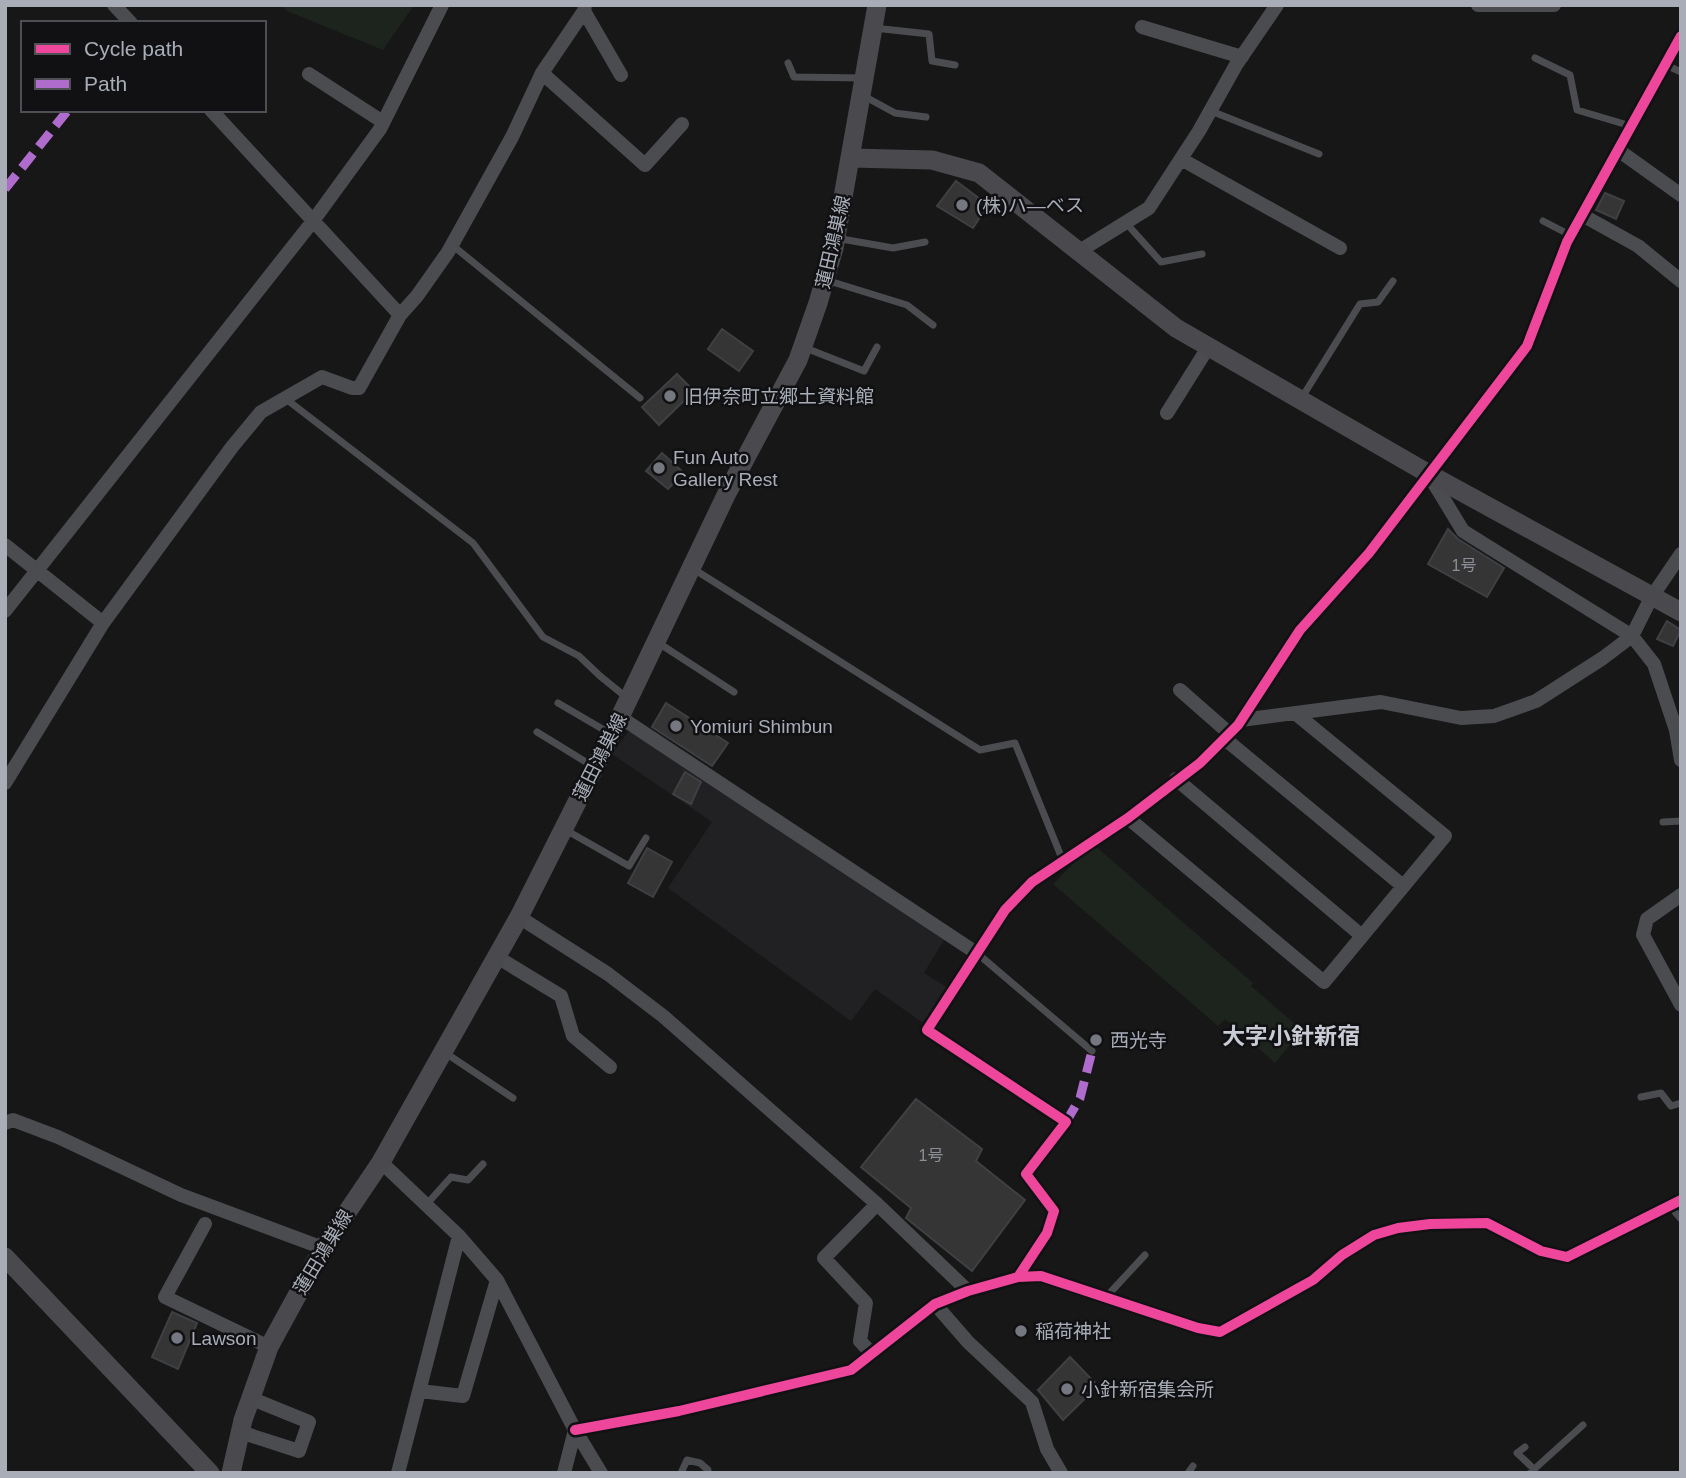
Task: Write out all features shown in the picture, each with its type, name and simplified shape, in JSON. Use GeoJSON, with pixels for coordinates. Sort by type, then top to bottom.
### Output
{"type":"FeatureCollection","features":[{"type":"Feature","properties":{"kind":"main road","name":"蓮田鴻巣線"},"geometry":{"type":"LineString","coordinates":[[231,1473],[250,1398],[269,1347],[323,1248],[381,1162],[519,917],[616,726],[727,493],[798,360],[836,238],[877,5]]}},
{"type":"Feature","properties":{"kind":"main road"},"geometry":{"type":"LineString","coordinates":[[851,158],[932,160],[979,173],[1176,328],[1429,474],[1651,598],[1681,612]]}},
{"type":"Feature","properties":{"kind":"main road"},"geometry":{"type":"LineString","coordinates":[[5,1257],[210,1473]]}},
{"type":"Feature","properties":{"kind":"street"},"geometry":{"type":"LineString","coordinates":[[114,5],[129,21]]}},
{"type":"Feature","properties":{"kind":"street"},"geometry":{"type":"LineString","coordinates":[[5,611],[313,221],[383,122],[442,5]]}},
{"type":"Feature","properties":{"kind":"street"},"geometry":{"type":"LineString","coordinates":[[1478,5],[1555,5]]}},
{"type":"Feature","properties":{"kind":"street"},"geometry":{"type":"LineString","coordinates":[[1078,252],[1149,208],[1274,6]]}},
{"type":"Feature","properties":{"kind":"street"},"geometry":{"type":"LineString","coordinates":[[5,783],[103,623],[232,447],[261,412],[322,377],[359,388],[400,315],[417,296],[452,244],[512,137],[542,73],[585,8],[621,75]]}},
{"type":"Feature","properties":{"kind":"street"},"geometry":{"type":"LineString","coordinates":[[1142,27],[1242,57]]}},
{"type":"Feature","properties":{"kind":"street"},"geometry":{"type":"LineString","coordinates":[[1018,1277],[1047,1233],[1054,1211],[1026,1174],[1066,1122],[927,1030],[1005,910],[1031,882],[1128,818],[1200,763],[1227,736],[1241,720],[1300,630],[1369,552],[1527,346],[1571,235],[1681,36]]}},
{"type":"Feature","properties":{"kind":"street"},"geometry":{"type":"LineString","coordinates":[[542,73],[645,165],[682,124]]}},
{"type":"Feature","properties":{"kind":"street"},"geometry":{"type":"LineString","coordinates":[[309,74],[383,122]]}},
{"type":"Feature","properties":{"kind":"street"},"geometry":{"type":"LineString","coordinates":[[213,112],[400,315]]}},
{"type":"Feature","properties":{"kind":"street"},"geometry":{"type":"LineString","coordinates":[[1618,150],[1681,195]]}},
{"type":"Feature","properties":{"kind":"street"},"geometry":{"type":"LineString","coordinates":[[1181,159],[1340,248]]}},
{"type":"Feature","properties":{"kind":"street"},"geometry":{"type":"LineString","coordinates":[[1582,215],[1638,246],[1681,281]]}},
{"type":"Feature","properties":{"kind":"street"},"geometry":{"type":"LineString","coordinates":[[1167,413],[1209,346]]}},
{"type":"Feature","properties":{"kind":"street"},"geometry":{"type":"LineString","coordinates":[[1429,474],[1463,531],[1632,636],[1654,664],[1676,730],[1680,752]]}},
{"type":"Feature","properties":{"kind":"street"},"geometry":{"type":"LineString","coordinates":[[5,545],[103,623]]}},
{"type":"Feature","properties":{"kind":"street"},"geometry":{"type":"LineString","coordinates":[[1241,720],[1381,702],[1461,718],[1494,716],[1535,701],[1604,658],[1632,636],[1651,598],[1681,554]]}},
{"type":"Feature","properties":{"kind":"street"},"geometry":{"type":"LineString","coordinates":[[1181,690],[1227,736],[1403,886]]}},
{"type":"Feature","properties":{"kind":"street"},"geometry":{"type":"LineString","coordinates":[[1128,818],[1324,982],[1445,836],[1295,713]]}},
{"type":"Feature","properties":{"kind":"street"},"geometry":{"type":"LineString","coordinates":[[616,726],[978,954]]}},
{"type":"Feature","properties":{"kind":"street"},"geometry":{"type":"LineString","coordinates":[[1176,779],[1362,936]]}},
{"type":"Feature","properties":{"kind":"street"},"geometry":{"type":"LineString","coordinates":[[1681,895],[1647,919],[1643,935],[1681,1005]]}},
{"type":"Feature","properties":{"kind":"street"},"geometry":{"type":"LineString","coordinates":[[519,917],[608,974],[663,1016],[877,1204],[968,1291]]}},
{"type":"Feature","properties":{"kind":"street"},"geometry":{"type":"LineString","coordinates":[[497,957],[561,996],[573,1036],[610,1067]]}},
{"type":"Feature","properties":{"kind":"street"},"geometry":{"type":"LineString","coordinates":[[5,1123],[13,1120],[35,1128],[181,1195],[323,1248]]}},
{"type":"Feature","properties":{"kind":"street"},"geometry":{"type":"LineString","coordinates":[[381,1162],[459,1236],[497,1280],[575,1430],[601,1473]]}},
{"type":"Feature","properties":{"kind":"street"},"geometry":{"type":"LineString","coordinates":[[575,1430],[679,1411],[851,1370],[935,1304],[968,1291],[1018,1277],[1041,1276],[1198,1328],[1220,1332],[1313,1280],[1342,1255],[1374,1235],[1398,1228],[1430,1224],[1487,1223],[1541,1251],[1567,1257],[1675,1203]]}},
{"type":"Feature","properties":{"kind":"street"},"geometry":{"type":"LineString","coordinates":[[872,1354],[860,1341],[866,1303],[824,1258],[877,1204]]}},
{"type":"Feature","properties":{"kind":"street"},"geometry":{"type":"LineString","coordinates":[[205,1224],[165,1297],[269,1347]]}},
{"type":"Feature","properties":{"kind":"street"},"geometry":{"type":"LineString","coordinates":[[398,1473],[459,1236]]}},
{"type":"Feature","properties":{"kind":"street"},"geometry":{"type":"LineString","coordinates":[[420,1391],[463,1396],[497,1280]]}},
{"type":"Feature","properties":{"kind":"street"},"geometry":{"type":"LineString","coordinates":[[935,1304],[968,1342],[1032,1402],[1048,1449],[1061,1473]]}},
{"type":"Feature","properties":{"kind":"street"},"geometry":{"type":"LineString","coordinates":[[240,1432],[299,1451],[309,1422],[250,1398]]}},
{"type":"Feature","properties":{"kind":"street"},"geometry":{"type":"LineString","coordinates":[[564,1473],[575,1430]]}},
{"type":"Feature","properties":{"kind":"lane"},"geometry":{"type":"LineString","coordinates":[[873,28],[929,34],[932,61],[955,65]]}},
{"type":"Feature","properties":{"kind":"lane"},"geometry":{"type":"LineString","coordinates":[[1535,58],[1570,75],[1577,110],[1631,127]]}},
{"type":"Feature","properties":{"kind":"lane"},"geometry":{"type":"LineString","coordinates":[[788,63],[794,77],[863,86],[895,113],[926,117]]}},
{"type":"Feature","properties":{"kind":"lane"},"geometry":{"type":"LineString","coordinates":[[1666,65],[1681,72]]}},
{"type":"Feature","properties":{"kind":"lane"},"geometry":{"type":"LineString","coordinates":[[1211,111],[1319,154]]}},
{"type":"Feature","properties":{"kind":"lane"},"geometry":{"type":"LineString","coordinates":[[1543,221],[1571,235]]}},
{"type":"Feature","properties":{"kind":"lane"},"geometry":{"type":"LineString","coordinates":[[1126,223],[1161,262],[1202,254]]}},
{"type":"Feature","properties":{"kind":"lane"},"geometry":{"type":"LineString","coordinates":[[836,238],[893,248],[925,242]]}},
{"type":"Feature","properties":{"kind":"lane"},"geometry":{"type":"LineString","coordinates":[[452,244],[640,398]]}},
{"type":"Feature","properties":{"kind":"lane"},"geometry":{"type":"LineString","coordinates":[[825,280],[907,305],[933,325]]}},
{"type":"Feature","properties":{"kind":"lane"},"geometry":{"type":"LineString","coordinates":[[1301,400],[1360,304],[1378,302],[1393,281]]}},
{"type":"Feature","properties":{"kind":"lane"},"geometry":{"type":"LineString","coordinates":[[803,346],[864,371],[877,347]]}},
{"type":"Feature","properties":{"kind":"lane"},"geometry":{"type":"LineString","coordinates":[[285,398],[473,543],[542,637],[579,656],[629,699]]}},
{"type":"Feature","properties":{"kind":"lane"},"geometry":{"type":"LineString","coordinates":[[692,567],[980,750],[1015,743],[1063,861]]}},
{"type":"Feature","properties":{"kind":"lane"},"geometry":{"type":"LineString","coordinates":[[657,641],[734,692]]}},
{"type":"Feature","properties":{"kind":"lane"},"geometry":{"type":"LineString","coordinates":[[558,703],[616,726]]}},
{"type":"Feature","properties":{"kind":"lane"},"geometry":{"type":"LineString","coordinates":[[537,732],[595,767]]}},
{"type":"Feature","properties":{"kind":"lane"},"geometry":{"type":"LineString","coordinates":[[1663,822],[1681,821]]}},
{"type":"Feature","properties":{"kind":"lane"},"geometry":{"type":"LineString","coordinates":[[564,829],[629,866],[646,838]]}},
{"type":"Feature","properties":{"kind":"lane"},"geometry":{"type":"LineString","coordinates":[[978,954],[1092,1051]]}},
{"type":"Feature","properties":{"kind":"lane"},"geometry":{"type":"LineString","coordinates":[[443,1052],[513,1098]]}},
{"type":"Feature","properties":{"kind":"lane"},"geometry":{"type":"LineString","coordinates":[[1641,1097],[1661,1093],[1671,1106],[1681,1103]]}},
{"type":"Feature","properties":{"kind":"lane"},"geometry":{"type":"LineString","coordinates":[[426,1205],[451,1177],[468,1180],[483,1164]]}},
{"type":"Feature","properties":{"kind":"lane"},"geometry":{"type":"LineString","coordinates":[[1675,1203],[1681,1219]]}},
{"type":"Feature","properties":{"kind":"lane"},"geometry":{"type":"LineString","coordinates":[[1107,1296],[1145,1255]]}},
{"type":"Feature","properties":{"kind":"lane"},"geometry":{"type":"LineString","coordinates":[[1525,1447],[1517,1453],[1532,1471],[1583,1425]]}},
{"type":"Feature","properties":{"kind":"lane"},"geometry":{"type":"LineString","coordinates":[[681,1473],[687,1460],[700,1463],[708,1473]]}},
{"type":"Feature","properties":{"kind":"shaded area"},"geometry":{"type":"Polygon","coordinates":[[[281,5],[414,5],[383,50],[287,11],[281,5]]]}},
{"type":"Feature","properties":{"kind":"shaded area"},"geometry":{"type":"Polygon","coordinates":[[[634,730],[944,940],[924,973],[948,988],[923,1023],[875,989],[851,1021],[668,888],[712,822],[612,754],[628,732],[634,730]]]}},
{"type":"Feature","properties":{"kind":"shaded area"},"geometry":{"type":"Polygon","coordinates":[[[1093,844],[1253,983],[1251,986],[1302,1030],[1275,1063],[1225,1019],[1218,1026],[1053,884],[1093,844]]]}},
{"type":"Feature","properties":{"kind":"building"},"geometry":{"type":"Polygon","coordinates":[[[956,181],[988,205],[973,228],[937,206],[956,181]]]}},
{"type":"Feature","properties":{"kind":"building"},"geometry":{"type":"Polygon","coordinates":[[[1605,193],[1624,201],[1616,219],[1596,210],[1605,193]]]}},
{"type":"Feature","properties":{"kind":"building"},"geometry":{"type":"Polygon","coordinates":[[[722,329],[753,351],[739,371],[708,349],[722,329]]]}},
{"type":"Feature","properties":{"kind":"building"},"geometry":{"type":"Polygon","coordinates":[[[677,374],[694,391],[659,425],[642,407],[677,374]]]}},
{"type":"Feature","properties":{"kind":"building"},"geometry":{"type":"Polygon","coordinates":[[[662,453],[684,473],[668,489],[646,471],[662,453]]]}},
{"type":"Feature","properties":{"kind":"building"},"geometry":{"type":"Polygon","coordinates":[[[1448,529],[1458,539],[1504,568],[1487,597],[1428,564],[1448,529]]]}},
{"type":"Feature","properties":{"kind":"building"},"geometry":{"type":"Polygon","coordinates":[[[1667,621],[1681,630],[1673,646],[1657,639],[1667,621]]]}},
{"type":"Feature","properties":{"kind":"building"},"geometry":{"type":"Polygon","coordinates":[[[666,703],[728,743],[712,766],[652,727],[666,703]]]}},
{"type":"Feature","properties":{"kind":"building"},"geometry":{"type":"Polygon","coordinates":[[[685,772],[701,782],[691,804],[673,794],[685,772]]]}},
{"type":"Feature","properties":{"kind":"building"},"geometry":{"type":"Polygon","coordinates":[[[647,848],[672,862],[653,897],[628,883],[647,848]]]}},
{"type":"Feature","properties":{"kind":"building"},"geometry":{"type":"Polygon","coordinates":[[[916,1099],[982,1149],[976,1161],[1025,1200],[972,1271],[906,1218],[911,1208],[861,1167],[916,1099]]]}},
{"type":"Feature","properties":{"kind":"building"},"geometry":{"type":"Polygon","coordinates":[[[172,1312],[197,1323],[178,1369],[152,1357],[172,1312]]]}},
{"type":"Feature","properties":{"kind":"building"},"geometry":{"type":"Polygon","coordinates":[[[1070,1357],[1098,1386],[1063,1420],[1038,1390],[1070,1357]]]}},
{"type":"Feature","properties":{"kind":"marked path"},"geometry":{"type":"LineString","coordinates":[[5,189],[66,112]]}},
{"type":"Feature","properties":{"kind":"marked path"},"geometry":{"type":"LineString","coordinates":[[1066,1122],[1080,1098],[1092,1051]]}},
{"type":"Feature","properties":{"kind":"cycle path"},"geometry":{"type":"LineString","coordinates":[[1018,1277],[1047,1233],[1054,1211],[1026,1174],[1066,1122],[927,1030],[1005,910],[1032,882],[1128,818],[1200,763],[1238,725],[1300,630],[1369,553],[1527,346],[1567,242],[1681,36]]}},
{"type":"Feature","properties":{"kind":"cycle path"},"geometry":{"type":"LineString","coordinates":[[575,1430],[679,1411],[851,1370],[935,1304],[968,1291],[1018,1277],[1041,1276],[1198,1328],[1220,1332],[1313,1280],[1342,1255],[1374,1235],[1398,1228],[1430,1224],[1487,1223],[1541,1251],[1567,1257],[1681,1200]]}},
{"type":"Feature","properties":{"kind":"place","name":"(株)ハ―ベス"},"geometry":{"type":"Point","coordinates":[962,205]}},
{"type":"Feature","properties":{"kind":"place","name":"旧伊奈町立郷土資料館"},"geometry":{"type":"Point","coordinates":[670,396]}},
{"type":"Feature","properties":{"kind":"place","name":"Fun Auto Gallery Rest"},"geometry":{"type":"Point","coordinates":[659,468]}},
{"type":"Feature","properties":{"kind":"place","name":"Yomiuri Shimbun"},"geometry":{"type":"Point","coordinates":[676,726]}},
{"type":"Feature","properties":{"kind":"place","name":"西光寺"},"geometry":{"type":"Point","coordinates":[1096,1040]}},
{"type":"Feature","properties":{"kind":"place","name":"稲荷神社"},"geometry":{"type":"Point","coordinates":[1021,1331]}},
{"type":"Feature","properties":{"kind":"place","name":"Lawson"},"geometry":{"type":"Point","coordinates":[177,1338]}},
{"type":"Feature","properties":{"kind":"place","name":"小針新宿集会所"},"geometry":{"type":"Point","coordinates":[1067,1389]}},
{"type":"Feature","properties":{"kind":"district","name":"大字小針新宿"},"geometry":{"type":"Point","coordinates":[1291,1036]}}]}
